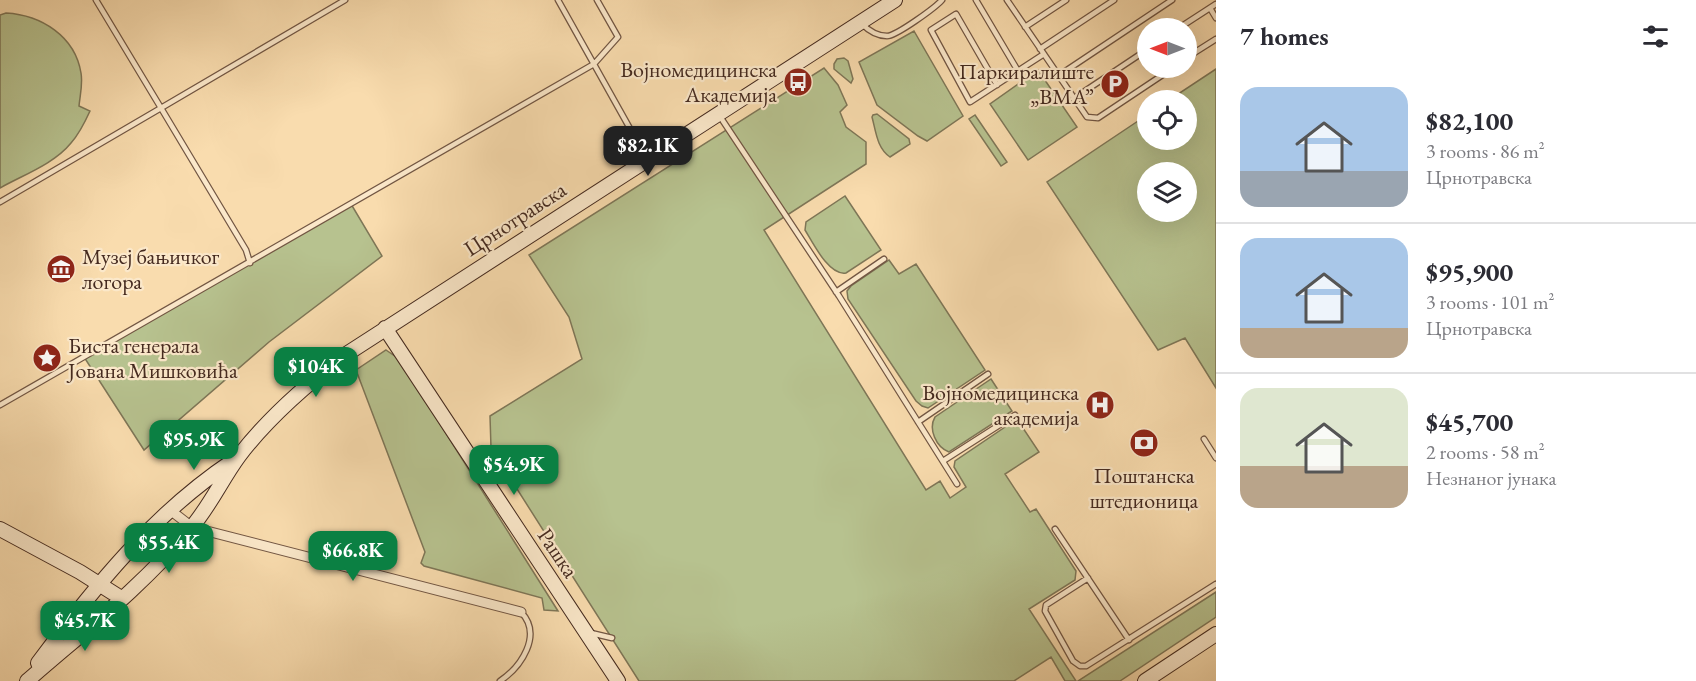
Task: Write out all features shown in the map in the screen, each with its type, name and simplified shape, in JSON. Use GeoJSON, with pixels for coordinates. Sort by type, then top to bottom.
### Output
{"type":"FeatureCollection","features":[{"type":"Feature","properties":{"kind":"main road","name":"Црнотравска"},"geometry":{"type":"LineString","coordinates":[[26,681],[98,583],[122,556],[170,510],[238,457],[302,389],[345,355],[895,0]]}},
{"type":"Feature","properties":{"kind":"main road","name":"Рашка"},"geometry":{"type":"LineString","coordinates":[[385,328],[618,681]]}},
{"type":"Feature","properties":{"kind":"main road","name":"Црнотравска"},"geometry":{"type":"LineString","coordinates":[[26,681],[121,598],[192,527],[238,457]]}},
{"type":"Feature","properties":{"kind":"main road"},"geometry":{"type":"LineString","coordinates":[[0,529],[121,598]]}},
{"type":"Feature","properties":{"kind":"main road"},"geometry":{"type":"LineString","coordinates":[[1145,681],[1216,634]]}},
{"type":"Feature","properties":{"kind":"street"},"geometry":{"type":"LineString","coordinates":[[170,510],[192,527],[521,612]]}},
{"type":"Feature","properties":{"kind":"lane"},"geometry":{"type":"LineString","coordinates":[[96,0],[246,250],[250,263]]}},
{"type":"Feature","properties":{"kind":"lane"},"geometry":{"type":"LineString","coordinates":[[0,202],[345,0]]}},
{"type":"Feature","properties":{"kind":"lane"},"geometry":{"type":"LineString","coordinates":[[558,0],[647,159]]}},
{"type":"Feature","properties":{"kind":"lane"},"geometry":{"type":"LineString","coordinates":[[0,405],[594,64],[618,37],[597,0]]}},
{"type":"Feature","properties":{"kind":"lane"},"geometry":{"type":"LineString","coordinates":[[860,22],[875,33],[891,36],[936,7],[942,0]]}},
{"type":"Feature","properties":{"kind":"lane"},"geometry":{"type":"LineString","coordinates":[[976,0],[1018,71]]}},
{"type":"Feature","properties":{"kind":"lane"},"geometry":{"type":"LineString","coordinates":[[1007,0],[1087,117],[1098,118],[1158,78]]}},
{"type":"Feature","properties":{"kind":"lane"},"geometry":{"type":"LineString","coordinates":[[1025,27],[1066,0]]}},
{"type":"Feature","properties":{"kind":"lane"},"geometry":{"type":"LineString","coordinates":[[1040,49],[1114,0]]}},
{"type":"Feature","properties":{"kind":"lane"},"geometry":{"type":"LineString","coordinates":[[1058,76],[1172,0]]}},
{"type":"Feature","properties":{"kind":"lane"},"geometry":{"type":"LineString","coordinates":[[1194,18],[1216,4]]}},
{"type":"Feature","properties":{"kind":"lane"},"geometry":{"type":"LineString","coordinates":[[1210,8],[1216,18]]}},
{"type":"Feature","properties":{"kind":"lane"},"geometry":{"type":"LineString","coordinates":[[997,85],[956,14],[931,30],[970,102],[997,85],[1044,54]]}},
{"type":"Feature","properties":{"kind":"lane"},"geometry":{"type":"LineString","coordinates":[[1197,51],[1216,39]]}},
{"type":"Feature","properties":{"kind":"lane"},"geometry":{"type":"LineString","coordinates":[[1073,99],[1137,56]]}},
{"type":"Feature","properties":{"kind":"lane"},"geometry":{"type":"LineString","coordinates":[[718,113],[836,292],[957,484]]}},
{"type":"Feature","properties":{"kind":"lane"},"geometry":{"type":"LineString","coordinates":[[836,292],[884,259]]}},
{"type":"Feature","properties":{"kind":"lane"},"geometry":{"type":"LineString","coordinates":[[918,422],[988,374]]}},
{"type":"Feature","properties":{"kind":"lane"},"geometry":{"type":"LineString","coordinates":[[943,461],[1015,415]]}},
{"type":"Feature","properties":{"kind":"lane"},"geometry":{"type":"LineString","coordinates":[[1204,439],[1216,458]]}},
{"type":"Feature","properties":{"kind":"lane"},"geometry":{"type":"LineString","coordinates":[[1055,529],[1129,640]]}},
{"type":"Feature","properties":{"kind":"lane"},"geometry":{"type":"LineString","coordinates":[[1088,578],[1046,605],[1045,611],[1073,661],[1080,666],[1086,666],[1216,584]]}},
{"type":"Feature","properties":{"kind":"lane"},"geometry":{"type":"LineString","coordinates":[[500,681],[509,675],[527,653],[528,625],[521,612]]}},
{"type":"Feature","properties":{"kind":"lane"},"geometry":{"type":"LineString","coordinates":[[586,632],[612,638]]}},
{"type":"Feature","properties":{"kind":"green space"},"geometry":{"type":"Polygon","coordinates":[[[6,13],[44,23],[64,38],[72,48],[81,73],[79,106],[90,111],[77,136],[56,157],[0,188],[0,15],[6,13]]]}},
{"type":"Feature","properties":{"kind":"green space"},"geometry":{"type":"Polygon","coordinates":[[[914,31],[963,116],[927,141],[877,105],[859,62],[914,31]]]}},
{"type":"Feature","properties":{"kind":"green space"},"geometry":{"type":"Polygon","coordinates":[[[844,58],[848,61],[853,79],[851,83],[834,69],[837,59],[844,58]]]}},
{"type":"Feature","properties":{"kind":"green space"},"geometry":{"type":"Polygon","coordinates":[[[824,68],[838,85],[847,105],[840,112],[846,127],[866,142],[866,164],[764,230],[926,490],[940,481],[950,498],[966,487],[954,467],[955,461],[1017,419],[1039,452],[1005,474],[1030,512],[1036,509],[1076,571],[1075,580],[1029,609],[1076,681],[1065,681],[1051,657],[1014,681],[639,681],[491,448],[490,416],[582,359],[569,317],[529,255],[824,68]]]}},
{"type":"Feature","properties":{"kind":"green space"},"geometry":{"type":"Polygon","coordinates":[[[1216,69],[1216,388],[1185,338],[1158,350],[1047,182],[1137,122],[1137,150],[1197,150],[1197,90],[1184,90],[1216,69]]]}},
{"type":"Feature","properties":{"kind":"green space"},"geometry":{"type":"Polygon","coordinates":[[[1038,70],[1077,127],[1028,160],[990,104],[1038,70]]]}},
{"type":"Feature","properties":{"kind":"green space"},"geometry":{"type":"Polygon","coordinates":[[[877,114],[909,139],[910,144],[890,157],[882,149],[878,139],[872,117],[877,114]]]}},
{"type":"Feature","properties":{"kind":"green space"},"geometry":{"type":"Polygon","coordinates":[[[975,115],[1007,162],[1001,166],[969,119],[975,115]]]}},
{"type":"Feature","properties":{"kind":"green space"},"geometry":{"type":"Polygon","coordinates":[[[845,196],[881,250],[846,273],[840,273],[828,264],[805,230],[806,222],[845,196]]]}},
{"type":"Feature","properties":{"kind":"green space"},"geometry":{"type":"Polygon","coordinates":[[[351,204],[382,256],[269,342],[144,450],[84,357],[351,204]]]}},
{"type":"Feature","properties":{"kind":"green space"},"geometry":{"type":"Polygon","coordinates":[[[889,260],[899,274],[916,264],[985,370],[928,408],[916,401],[848,299],[847,291],[851,286],[889,260]]]}},
{"type":"Feature","properties":{"kind":"green space"},"geometry":{"type":"Polygon","coordinates":[[[386,350],[399,359],[558,611],[544,610],[542,598],[424,566],[421,563],[425,552],[356,370],[386,350]]]}},
{"type":"Feature","properties":{"kind":"green space"},"geometry":{"type":"Polygon","coordinates":[[[991,379],[1012,411],[949,452],[944,450],[934,437],[932,427],[935,417],[991,379]]]}},
{"type":"Feature","properties":{"kind":"green space"},"geometry":{"type":"Polygon","coordinates":[[[1216,592],[1216,617],[1120,681],[1078,681],[1216,592]]]}},
{"type":"Feature","properties":{"kind":"place","name":"Војномедицинска Академија"},"geometry":{"type":"Point","coordinates":[798,82]}},
{"type":"Feature","properties":{"kind":"place","name":"Паркиралиште „ВМА”"},"geometry":{"type":"Point","coordinates":[1115,84]}},
{"type":"Feature","properties":{"kind":"place","name":"Музеј бањичког логора"},"geometry":{"type":"Point","coordinates":[61,269]}},
{"type":"Feature","properties":{"kind":"place","name":"Биста генерала Јована Мишковића"},"geometry":{"type":"Point","coordinates":[47,358]}},
{"type":"Feature","properties":{"kind":"place","name":"Војномедицинска академија"},"geometry":{"type":"Point","coordinates":[1100,405]}},
{"type":"Feature","properties":{"kind":"place","name":"Поштанска штедионица"},"geometry":{"type":"Point","coordinates":[1144,443]}}]}
